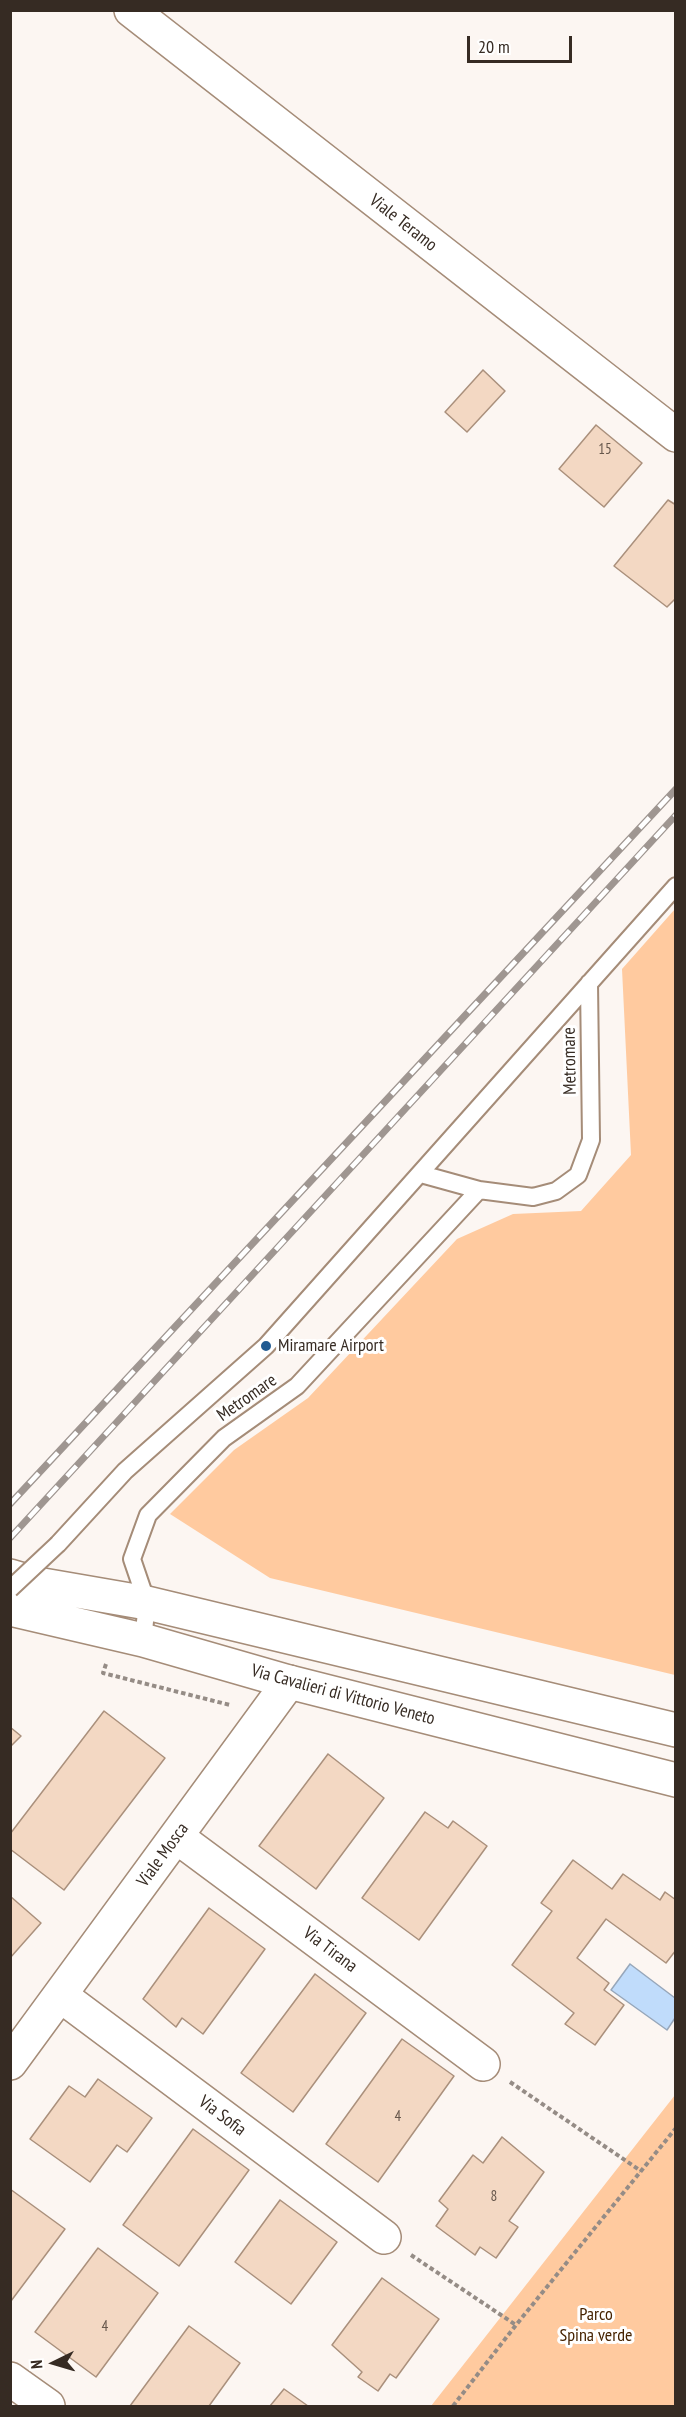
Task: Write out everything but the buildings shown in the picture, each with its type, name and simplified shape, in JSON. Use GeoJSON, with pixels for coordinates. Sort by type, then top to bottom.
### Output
{"type":"FeatureCollection","features":[{"type":"Feature","properties":{"kind":"street","name":"Viale Teramo"},"geometry":{"type":"LineString","coordinates":[[131,10],[675,435]]}},
{"type":"Feature","properties":{"kind":"street"},"geometry":{"type":"LineString","coordinates":[[10,1576],[37,1584],[147,1603],[675,1730]]}},
{"type":"Feature","properties":{"kind":"street","name":"Via Cavalieri di Vittorio Veneto"},"geometry":{"type":"LineString","coordinates":[[10,1609],[143,1640],[289,1682],[675,1779]]}},
{"type":"Feature","properties":{"kind":"street","name":"Viale Mosca"},"geometry":{"type":"LineString","coordinates":[[10,2063],[289,1682],[305,1641]]}},
{"type":"Feature","properties":{"kind":"street","name":"Via Tirana"},"geometry":{"type":"LineString","coordinates":[[177,1837],[483,2064]]}},
{"type":"Feature","properties":{"kind":"street","name":"Via Sofia"},"geometry":{"type":"LineString","coordinates":[[60,1995],[384,2237]]}},
{"type":"Feature","properties":{"kind":"street"},"geometry":{"type":"LineString","coordinates":[[10,2379],[48,2406]]}},
{"type":"Feature","properties":{"kind":"lane","name":"Metromare"},"geometry":{"type":"LineString","coordinates":[[10,1589],[58,1544],[125,1471],[266,1346],[675,886]]}},
{"type":"Feature","properties":{"kind":"lane","name":"Metromare"},"geometry":{"type":"LineString","coordinates":[[421,1174],[479,1190],[533,1197],[556,1191],[578,1175],[591,1140],[589,983]]}},
{"type":"Feature","properties":{"kind":"lane","name":"Metromare"},"geometry":{"type":"LineString","coordinates":[[143,1640],[147,1603],[132,1559],[148,1515],[224,1438],[297,1386],[479,1190]]}},
{"type":"Feature","properties":{"kind":"path"},"geometry":{"type":"LineString","coordinates":[[483,2064],[641,2171]]}},
{"type":"Feature","properties":{"kind":"path"},"geometry":{"type":"LineString","coordinates":[[453,2406],[675,2128]]}},
{"type":"Feature","properties":{"kind":"path"},"geometry":{"type":"LineString","coordinates":[[384,2237],[516,2325]]}},
{"type":"Feature","properties":{"kind":"green space"},"geometry":{"type":"Polygon","coordinates":[[[675,909],[675,1675],[270,1578],[170,1514],[234,1450],[308,1398],[457,1239],[513,1214],[581,1211],[631,1155],[622,969],[675,909]]]}},
{"type":"Feature","properties":{"kind":"green space","name":"Parco Spina verde"},"geometry":{"type":"Polygon","coordinates":[[[675,2095],[675,2406],[431,2406],[675,2095]]]}},
{"type":"Feature","properties":{"kind":"water"},"geometry":{"type":"Polygon","coordinates":[[[630,1964],[675,1998],[675,2018],[667,2030],[611,1990],[630,1964]]]}},
{"type":"Feature","properties":{"kind":"railway"},"geometry":{"type":"LineString","coordinates":[[10,1504],[676,789]]}},
{"type":"Feature","properties":{"kind":"railway"},"geometry":{"type":"LineString","coordinates":[[10,1538],[676,815]]}},
{"type":"Feature","properties":{"kind":"place","name":"Miramare Airport"},"geometry":{"type":"Point","coordinates":[266,1346]}}]}
